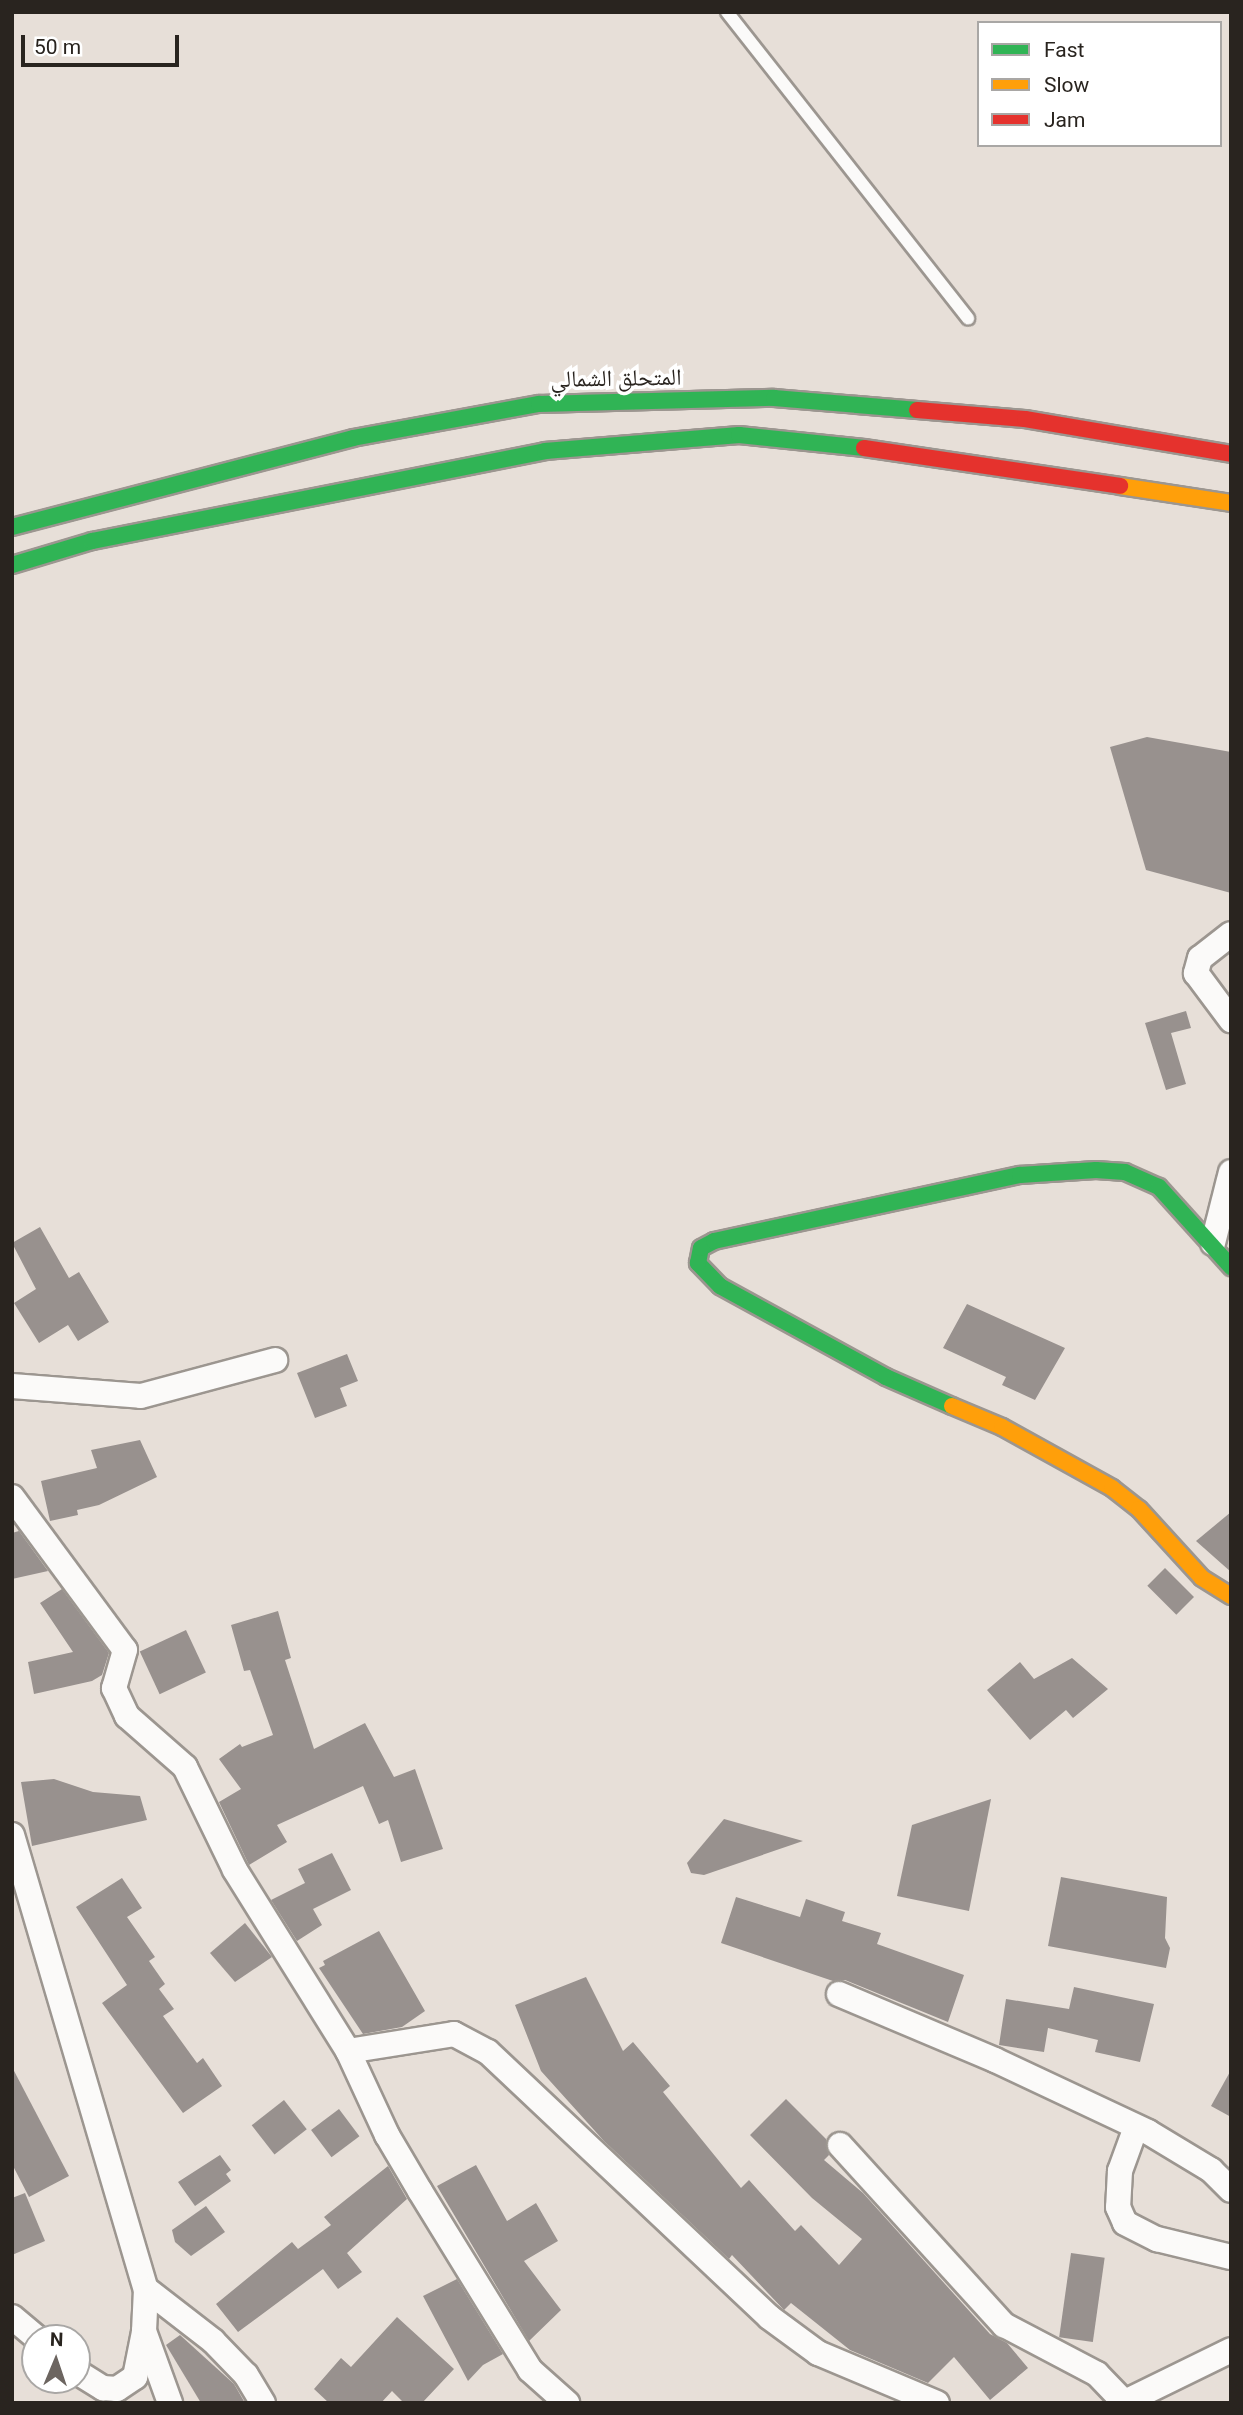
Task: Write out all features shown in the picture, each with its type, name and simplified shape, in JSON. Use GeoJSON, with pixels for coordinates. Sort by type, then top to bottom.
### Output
{"type":"FeatureCollection","features":[{"type":"Feature","properties":{"kind":"main road","name":"المتحلق الشمالي"},"geometry":{"type":"LineString","coordinates":[[12,527],[353,438],[539,404],[774,398],[1025,419],[1231,454]]}},
{"type":"Feature","properties":{"kind":"main road"},"geometry":{"type":"LineString","coordinates":[[12,565],[92,541],[545,451],[739,435],[878,449],[1231,503]]}},
{"type":"Feature","properties":{"kind":"main road"},"geometry":{"type":"LineString","coordinates":[[1231,1267],[1213,1242],[1171,1197],[1152,1184],[1125,1172],[1068,1171],[1020,1175],[803,1226],[714,1241],[701,1248],[698,1263],[720,1286],[807,1336],[1002,1427],[1112,1488],[1139,1509],[1202,1578],[1231,1596]]}},
{"type":"Feature","properties":{"kind":"street"},"geometry":{"type":"LineString","coordinates":[[1231,934],[1200,958],[1196,973],[1231,1020]]}},
{"type":"Feature","properties":{"kind":"street"},"geometry":{"type":"LineString","coordinates":[[1213,1242],[1231,1172]]}},
{"type":"Feature","properties":{"kind":"street"},"geometry":{"type":"LineString","coordinates":[[12,1386],[141,1396],[275,1360]]}},
{"type":"Feature","properties":{"kind":"street"},"geometry":{"type":"LineString","coordinates":[[12,1497],[125,1650],[114,1688],[127,1716],[185,1767],[235,1870],[348,2051],[387,2135],[530,2370],[567,2403]]}},
{"type":"Feature","properties":{"kind":"street"},"geometry":{"type":"LineString","coordinates":[[12,1835],[146,2289],[144,2332],[135,2376],[117,2389],[103,2388],[91,2381]]}},
{"type":"Feature","properties":{"kind":"street"},"geometry":{"type":"LineString","coordinates":[[839,1994],[995,2060],[1136,2127],[1211,2170],[1231,2190]]}},
{"type":"Feature","properties":{"kind":"street"},"geometry":{"type":"LineString","coordinates":[[348,2051],[454,2034],[488,2052],[769,2317],[818,2353],[937,2403]]}},
{"type":"Feature","properties":{"kind":"street"},"geometry":{"type":"LineString","coordinates":[[1136,2127],[1120,2171],[1118,2207],[1125,2223],[1157,2239],[1231,2257]]}},
{"type":"Feature","properties":{"kind":"street"},"geometry":{"type":"LineString","coordinates":[[840,2145],[1004,2325],[1097,2374],[1124,2402],[1231,2350]]}},
{"type":"Feature","properties":{"kind":"street"},"geometry":{"type":"LineString","coordinates":[[146,2289],[214,2341],[246,2375],[262,2403]]}},
{"type":"Feature","properties":{"kind":"street"},"geometry":{"type":"LineString","coordinates":[[144,2332],[170,2403]]}},
{"type":"Feature","properties":{"kind":"lane"},"geometry":{"type":"LineString","coordinates":[[727,12],[968,317]]}},
{"type":"Feature","properties":{"kind":"building"},"geometry":{"type":"Polygon","coordinates":[[[1147,737],[1231,752],[1231,893],[1146,870],[1110,747],[1147,737]]]}},
{"type":"Feature","properties":{"kind":"building"},"geometry":{"type":"Polygon","coordinates":[[[1186,1011],[1191,1028],[1171,1033],[1186,1084],[1166,1090],[1145,1023],[1186,1011]]]}},
{"type":"Feature","properties":{"kind":"building"},"geometry":{"type":"Polygon","coordinates":[[[40,1227],[69,1278],[79,1272],[109,1322],[78,1341],[68,1325],[39,1343],[14,1303],[36,1289],[12,1243],[40,1227]]]}},
{"type":"Feature","properties":{"kind":"building"},"geometry":{"type":"Polygon","coordinates":[[[967,1304],[1065,1348],[1035,1400],[1002,1385],[1006,1377],[943,1348],[967,1304]]]}},
{"type":"Feature","properties":{"kind":"building"},"geometry":{"type":"Polygon","coordinates":[[[347,1354],[358,1381],[340,1388],[347,1406],[315,1418],[297,1373],[347,1354]]]}},
{"type":"Feature","properties":{"kind":"building"},"geometry":{"type":"Polygon","coordinates":[[[140,1440],[157,1477],[99,1505],[77,1510],[78,1515],[50,1521],[41,1481],[97,1468],[91,1450],[140,1440]]]}},
{"type":"Feature","properties":{"kind":"building"},"geometry":{"type":"Polygon","coordinates":[[[1231,1512],[1231,1572],[1196,1541],[1231,1512]]]}},
{"type":"Feature","properties":{"kind":"building"},"geometry":{"type":"Polygon","coordinates":[[[19,1531],[48,1571],[12,1579],[12,1533],[19,1531]]]}},
{"type":"Feature","properties":{"kind":"building"},"geometry":{"type":"Polygon","coordinates":[[[1165,1568],[1194,1597],[1176,1615],[1147,1586],[1165,1568]]]}},
{"type":"Feature","properties":{"kind":"building"},"geometry":{"type":"Polygon","coordinates":[[[62,1589],[109,1653],[102,1675],[92,1681],[34,1694],[28,1662],[73,1652],[40,1603],[62,1589]]]}},
{"type":"Feature","properties":{"kind":"building"},"geometry":{"type":"Polygon","coordinates":[[[278,1611],[291,1658],[285,1660],[314,1749],[365,1723],[394,1777],[415,1769],[443,1849],[401,1862],[388,1820],[379,1824],[363,1786],[277,1825],[287,1842],[249,1865],[219,1802],[241,1789],[219,1759],[240,1744],[242,1747],[273,1735],[250,1670],[244,1671],[231,1625],[278,1611]]]}},
{"type":"Feature","properties":{"kind":"building"},"geometry":{"type":"Polygon","coordinates":[[[186,1630],[206,1673],[160,1694],[140,1652],[186,1630]]]}},
{"type":"Feature","properties":{"kind":"building"},"geometry":{"type":"Polygon","coordinates":[[[1072,1658],[1108,1689],[1073,1718],[1066,1710],[1030,1740],[987,1690],[1020,1662],[1034,1679],[1072,1658]]]}},
{"type":"Feature","properties":{"kind":"building"},"geometry":{"type":"Polygon","coordinates":[[[54,1779],[93,1792],[140,1796],[147,1820],[32,1846],[21,1782],[54,1779]]]}},
{"type":"Feature","properties":{"kind":"building"},"geometry":{"type":"Polygon","coordinates":[[[991,1799],[969,1911],[897,1896],[912,1825],[991,1799]]]}},
{"type":"Feature","properties":{"kind":"building"},"geometry":{"type":"Polygon","coordinates":[[[724,1819],[803,1841],[704,1875],[691,1873],[687,1863],[724,1819]]]}},
{"type":"Feature","properties":{"kind":"building"},"geometry":{"type":"Polygon","coordinates":[[[332,1853],[351,1890],[313,1909],[322,1925],[297,1941],[271,1900],[305,1883],[298,1869],[332,1853]]]}},
{"type":"Feature","properties":{"kind":"building"},"geometry":{"type":"Polygon","coordinates":[[[1061,1877],[1167,1897],[1165,1938],[1170,1948],[1166,1968],[1048,1946],[1061,1877]]]}},
{"type":"Feature","properties":{"kind":"building"},"geometry":{"type":"Polygon","coordinates":[[[122,1878],[142,1908],[127,1917],[155,1957],[149,1961],[165,1984],[159,1989],[174,2009],[163,2016],[197,2063],[203,2058],[222,2086],[183,2113],[102,2003],[127,1985],[76,1907],[122,1878]]]}},
{"type":"Feature","properties":{"kind":"building"},"geometry":{"type":"Polygon","coordinates":[[[736,1897],[800,1917],[806,1899],[845,1912],[842,1921],[881,1933],[877,1944],[964,1975],[948,2022],[845,1980],[833,1981],[721,1943],[736,1897]]]}},
{"type":"Feature","properties":{"kind":"building"},"geometry":{"type":"Polygon","coordinates":[[[245,1923],[272,1957],[235,1982],[210,1953],[245,1923]]]}},
{"type":"Feature","properties":{"kind":"building"},"geometry":{"type":"Polygon","coordinates":[[[379,1931],[425,2011],[402,2027],[363,2034],[319,1968],[325,1965],[323,1961],[379,1931]]]}},
{"type":"Feature","properties":{"kind":"building"},"geometry":{"type":"Polygon","coordinates":[[[586,1977],[623,2051],[633,2042],[670,2086],[663,2092],[741,2188],[749,2180],[795,2231],[801,2225],[839,2265],[862,2239],[812,2198],[750,2135],[786,2099],[826,2139],[829,2155],[824,2160],[863,2193],[990,2334],[1007,2343],[1028,2368],[990,2400],[954,2357],[928,2383],[850,2350],[791,2303],[784,2310],[732,2255],[729,2259],[604,2141],[541,2071],[515,2005],[586,1977]]]}},
{"type":"Feature","properties":{"kind":"building"},"geometry":{"type":"Polygon","coordinates":[[[1074,1987],[1154,2004],[1140,2062],[1095,2052],[1098,2040],[1048,2028],[1044,2052],[999,2045],[1006,1999],[1069,2009],[1074,1987]]]}},
{"type":"Feature","properties":{"kind":"building"},"geometry":{"type":"Polygon","coordinates":[[[12,2067],[69,2176],[29,2197],[12,2164],[12,2067]]]}},
{"type":"Feature","properties":{"kind":"building"},"geometry":{"type":"Polygon","coordinates":[[[1231,2070],[1231,2117],[1211,2106],[1231,2070]]]}},
{"type":"Feature","properties":{"kind":"building"},"geometry":{"type":"Polygon","coordinates":[[[284,2100],[307,2129],[274,2154],[252,2125],[284,2100]]]}},
{"type":"Feature","properties":{"kind":"building"},"geometry":{"type":"Polygon","coordinates":[[[339,2109],[359,2136],[332,2157],[311,2130],[339,2109]]]}},
{"type":"Feature","properties":{"kind":"building"},"geometry":{"type":"Polygon","coordinates":[[[220,2155],[231,2170],[226,2174],[231,2181],[195,2206],[178,2182],[220,2155]]]}},
{"type":"Feature","properties":{"kind":"building"},"geometry":{"type":"Polygon","coordinates":[[[476,2165],[507,2221],[536,2203],[558,2241],[524,2261],[561,2310],[529,2341],[437,2186],[476,2165]]]}},
{"type":"Feature","properties":{"kind":"building"},"geometry":{"type":"Polygon","coordinates":[[[388,2166],[407,2199],[347,2253],[362,2272],[338,2289],[323,2269],[238,2332],[216,2304],[292,2242],[298,2249],[331,2225],[324,2217],[388,2166]]]}},
{"type":"Feature","properties":{"kind":"building"},"geometry":{"type":"Polygon","coordinates":[[[25,2193],[45,2241],[12,2255],[12,2198],[25,2193]]]}},
{"type":"Feature","properties":{"kind":"building"},"geometry":{"type":"Polygon","coordinates":[[[206,2206],[225,2232],[191,2256],[175,2242],[172,2230],[206,2206]]]}},
{"type":"Feature","properties":{"kind":"building"},"geometry":{"type":"Polygon","coordinates":[[[1071,2253],[1105,2258],[1093,2342],[1059,2337],[1071,2253]]]}},
{"type":"Feature","properties":{"kind":"building"},"geometry":{"type":"Polygon","coordinates":[[[457,2279],[503,2354],[483,2365],[468,2381],[423,2296],[457,2279]]]}},
{"type":"Feature","properties":{"kind":"building"},"geometry":{"type":"Polygon","coordinates":[[[397,2317],[454,2369],[422,2403],[404,2403],[392,2391],[381,2403],[329,2403],[314,2389],[341,2358],[351,2367],[397,2317]]]}},
{"type":"Feature","properties":{"kind":"building"},"geometry":{"type":"Polygon","coordinates":[[[180,2335],[234,2384],[245,2403],[201,2403],[166,2345],[180,2335]]]}},
{"type":"Feature","properties":{"kind":"traffic: fast"},"geometry":{"type":"LineString","coordinates":[[12,527],[353,438],[539,404],[774,398],[917,410]]}},
{"type":"Feature","properties":{"kind":"traffic: fast"},"geometry":{"type":"LineString","coordinates":[[12,565],[92,541],[545,451],[739,435],[864,448]]}},
{"type":"Feature","properties":{"kind":"traffic: fast"},"geometry":{"type":"LineString","coordinates":[[952,1406],[886,1377],[720,1286],[698,1263],[701,1248],[714,1241],[1020,1175],[1096,1170],[1125,1172],[1159,1187],[1231,1267]]}},
{"type":"Feature","properties":{"kind":"traffic: slow"},"geometry":{"type":"LineString","coordinates":[[1120,486],[1231,503]]}},
{"type":"Feature","properties":{"kind":"traffic: slow"},"geometry":{"type":"LineString","coordinates":[[952,1406],[1002,1427],[1112,1488],[1139,1509],[1202,1578],[1231,1596]]}},
{"type":"Feature","properties":{"kind":"traffic: jam"},"geometry":{"type":"LineString","coordinates":[[917,410],[1025,419],[1231,454]]}},
{"type":"Feature","properties":{"kind":"traffic: jam"},"geometry":{"type":"LineString","coordinates":[[864,448],[1120,486]]}}]}
